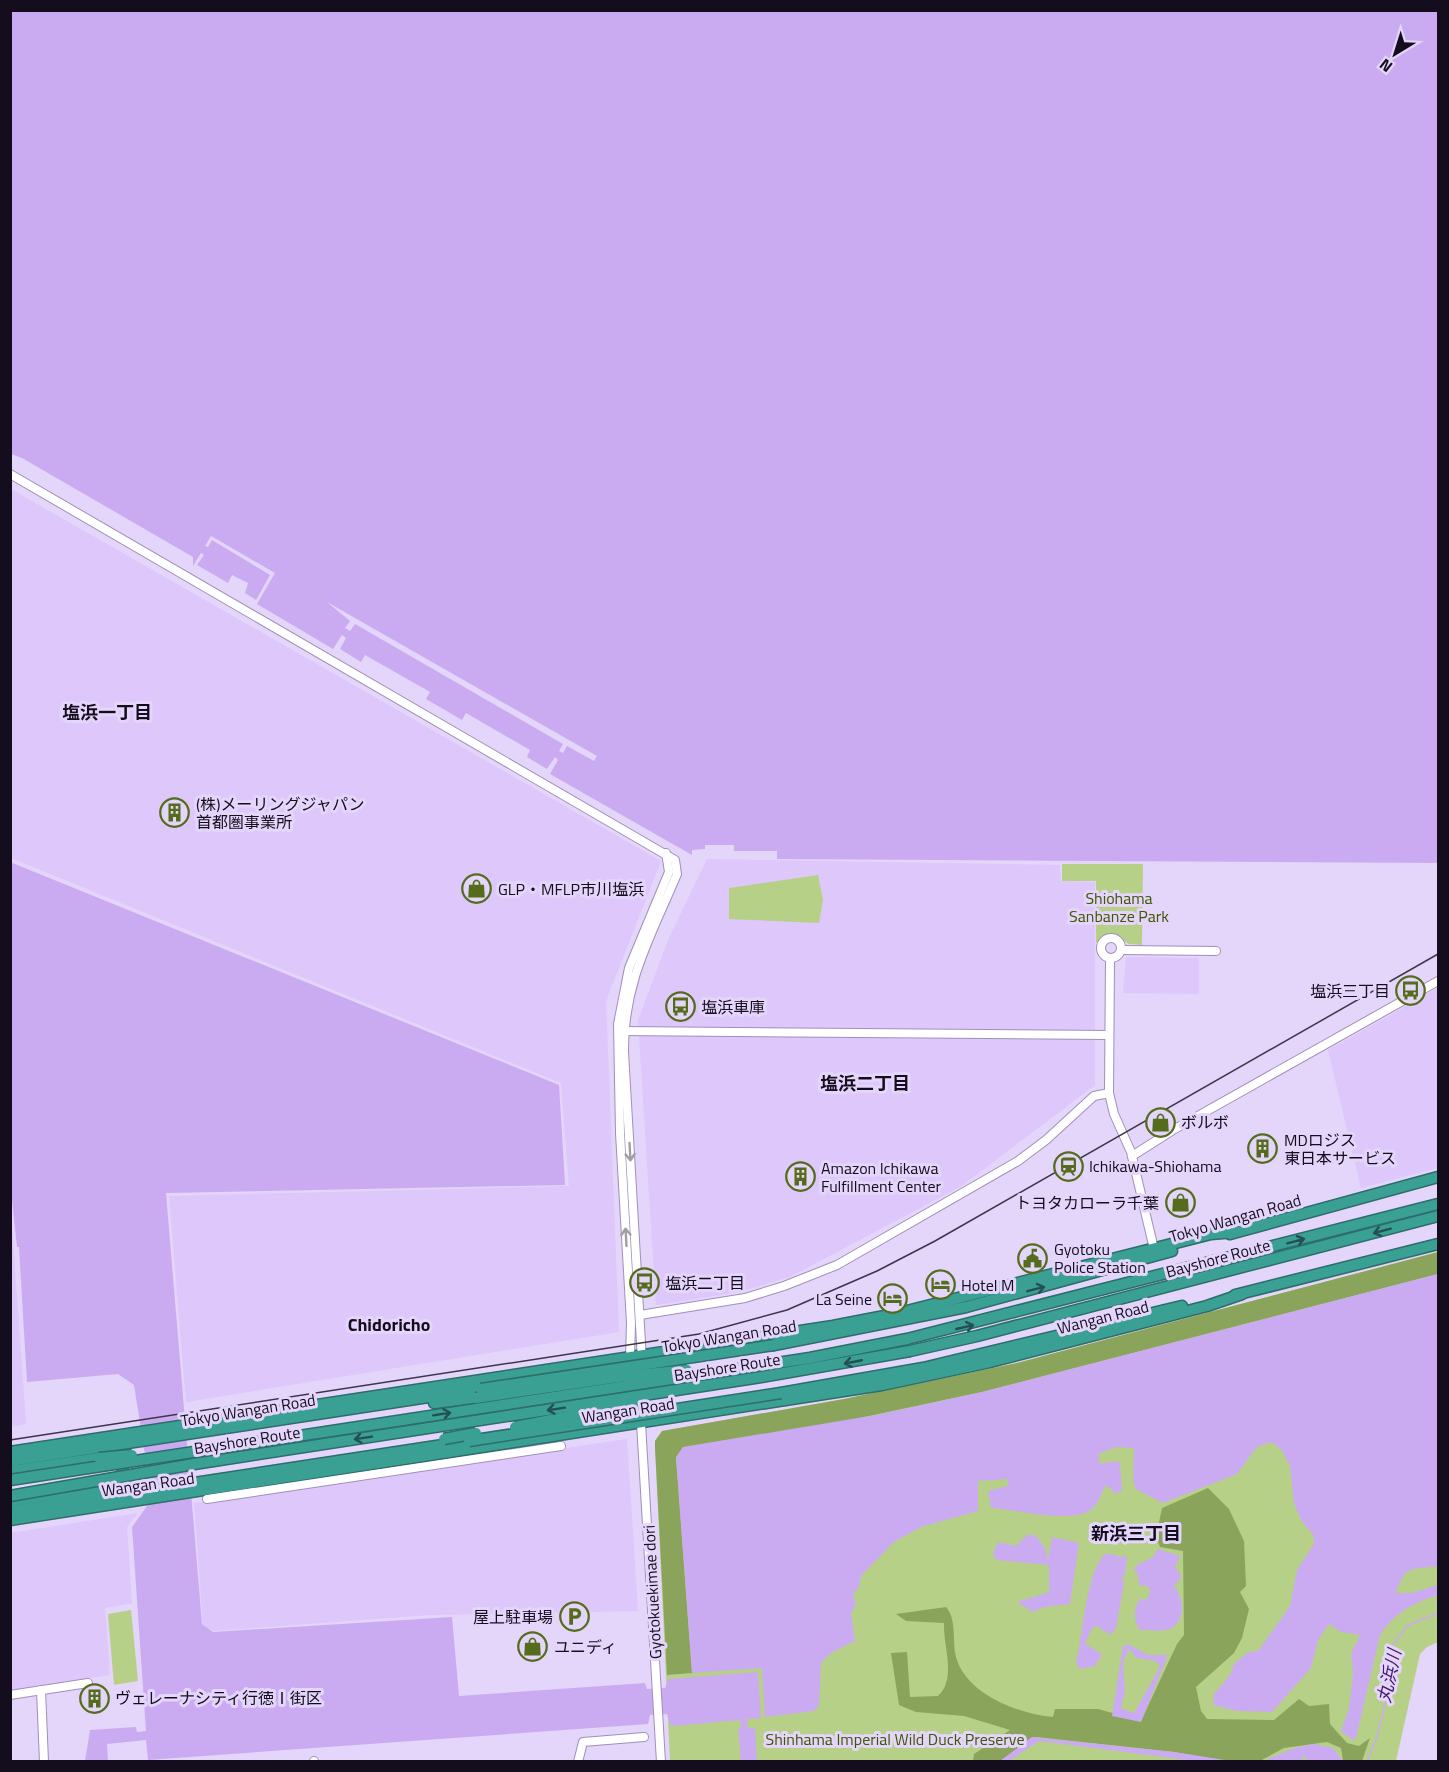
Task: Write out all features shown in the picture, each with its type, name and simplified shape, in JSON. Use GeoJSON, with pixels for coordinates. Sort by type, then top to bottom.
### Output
{"type":"FeatureCollection","features":[{"type":"Feature","properties":{"kind":"highway","name":"Tokyo Wangan Road"},"geometry":{"type":"LineString","coordinates":[[10,1461],[230,1428],[314,1410],[401,1402],[416,1406],[884,1325],[1076,1279],[1235,1232],[1438,1177]]}},
{"type":"Feature","properties":{"kind":"highway","name":"Bayshore Route"},"geometry":{"type":"LineString","coordinates":[[10,1496],[194,1464],[667,1392],[909,1345],[1438,1204]]}},
{"type":"Feature","properties":{"kind":"highway","name":"Bayshore Route"},"geometry":{"type":"LineString","coordinates":[[10,1480],[810,1358],[977,1336],[1438,1216]]}},
{"type":"Feature","properties":{"kind":"highway"},"geometry":{"type":"LineString","coordinates":[[10,1452],[314,1410],[857,1322],[1211,1234],[1235,1232]]}},
{"type":"Feature","properties":{"kind":"highway"},"geometry":{"type":"LineString","coordinates":[[344,1460],[781,1393],[923,1368],[1145,1313],[1242,1294],[1438,1244]]}},
{"type":"Feature","properties":{"kind":"highway","name":"Wangan Road"},"geometry":{"type":"LineString","coordinates":[[10,1520],[318,1469],[792,1401],[930,1376],[1207,1306],[1242,1294]]}},
{"type":"Feature","properties":{"kind":"highway"},"geometry":{"type":"LineString","coordinates":[[478,1394],[618,1377],[810,1358]]}},
{"type":"Feature","properties":{"kind":"highway"},"geometry":{"type":"LineString","coordinates":[[10,1511],[207,1480],[318,1469],[344,1460],[444,1438],[575,1416],[652,1399],[667,1392]]}},
{"type":"Feature","properties":{"kind":"highway"},"geometry":{"type":"LineString","coordinates":[[88,1440],[230,1428]]}},
{"type":"Feature","properties":{"kind":"highway"},"geometry":{"type":"LineString","coordinates":[[10,1469],[174,1449],[202,1451]]}},
{"type":"Feature","properties":{"kind":"highway"},"geometry":{"type":"LineString","coordinates":[[10,1469],[110,1452],[119,1455],[124,1476],[122,1484],[111,1488],[10,1501]]}},
{"type":"Feature","properties":{"kind":"highway"},"geometry":{"type":"LineString","coordinates":[[83,1508],[190,1487],[207,1480]]}},
{"type":"Feature","properties":{"kind":"street"},"geometry":{"type":"LineString","coordinates":[[10,474],[665,852],[675,860],[678,866],[629,968],[621,1031],[623,1094],[629,1132],[636,1357]]}},
{"type":"Feature","properties":{"kind":"street"},"geometry":{"type":"LineString","coordinates":[[1110,958],[1118,955],[1121,951],[1121,944],[1116,939],[1106,938],[1101,950],[1110,958],[1109,1093],[1114,1114],[1132,1156],[1154,1249]]}},
{"type":"Feature","properties":{"kind":"street"},"geometry":{"type":"LineString","coordinates":[[1121,951],[1215,951]]}},
{"type":"Feature","properties":{"kind":"street"},"geometry":{"type":"LineString","coordinates":[[1132,1156],[1173,1130],[1438,981]]}},
{"type":"Feature","properties":{"kind":"street"},"geometry":{"type":"LineString","coordinates":[[621,1031],[1109,1035]]}},
{"type":"Feature","properties":{"kind":"street"},"geometry":{"type":"LineString","coordinates":[[640,1315],[745,1298],[784,1286],[837,1265],[1018,1161],[1046,1140],[1094,1096],[1109,1093]]}},
{"type":"Feature","properties":{"kind":"street"},"geometry":{"type":"LineString","coordinates":[[623,1094],[620,1133],[630,1217]]}},
{"type":"Feature","properties":{"kind":"street"},"geometry":{"type":"LineString","coordinates":[[620,1133],[629,1132]]}},
{"type":"Feature","properties":{"kind":"street"},"geometry":{"type":"LineString","coordinates":[[633,1271],[640,1315],[636,1357]]}},
{"type":"Feature","properties":{"kind":"street","name":"Gyotokuekimae dori"},"geometry":{"type":"LineString","coordinates":[[636,1357],[633,1411],[641,1423],[661,1761]]}},
{"type":"Feature","properties":{"kind":"street"},"geometry":{"type":"LineString","coordinates":[[207,1499],[561,1446]]}},
{"type":"Feature","properties":{"kind":"street"},"geometry":{"type":"LineString","coordinates":[[10,1695],[88,1683]]}},
{"type":"Feature","properties":{"kind":"street"},"geometry":{"type":"LineString","coordinates":[[41,1690],[44,1761]]}},
{"type":"Feature","properties":{"kind":"street"},"geometry":{"type":"LineString","coordinates":[[578,1761],[583,1742],[644,1737]]}},
{"type":"Feature","properties":{"kind":"shaded area"},"geometry":{"type":"Polygon","coordinates":[[[11,11],[1438,11],[1438,863],[777,859],[777,851],[734,851],[734,845],[705,845],[705,849],[692,850],[692,855],[550,774],[558,760],[555,757],[547,769],[527,757],[530,750],[466,713],[462,720],[426,699],[430,692],[365,655],[361,662],[340,649],[346,638],[342,635],[333,649],[257,604],[275,573],[211,536],[205,546],[208,547],[212,540],[270,575],[256,600],[245,593],[248,583],[232,575],[228,583],[197,565],[204,555],[201,553],[193,566],[193,557],[22,458],[11,454],[11,11]]]}},
{"type":"Feature","properties":{"kind":"shaded area"},"geometry":{"type":"Polygon","coordinates":[[[11,489],[661,861],[606,1001],[619,1332],[186,1402],[169,1196],[569,1186],[561,1083],[11,858],[11,489]]]}},
{"type":"Feature","properties":{"kind":"shaded area"},"geometry":{"type":"Polygon","coordinates":[[[707,859],[1060,865],[1061,881],[1095,882],[1095,1085],[963,1185],[792,1276],[740,1292],[656,1305],[638,1020],[669,938],[707,859]]]}},
{"type":"Feature","properties":{"kind":"shaded area"},"geometry":{"type":"Polygon","coordinates":[[[10,862],[559,1085],[565,1185],[166,1193],[202,1624],[213,1632],[452,1617],[459,1696],[645,1683],[647,1689],[665,1688],[668,1679],[758,1672],[761,1718],[747,1719],[748,1728],[755,1728],[757,1761],[741,1761],[738,1729],[741,1728],[740,1720],[674,1726],[670,1724],[667,1714],[650,1715],[648,1724],[148,1760],[146,1740],[107,1744],[108,1761],[85,1761],[90,1730],[136,1727],[137,1732],[146,1731],[132,1527],[152,1499],[134,1385],[118,1374],[27,1382],[19,1247],[17,1247],[10,1181],[10,862]]]}},
{"type":"Feature","properties":{"kind":"shaded area"},"geometry":{"type":"Polygon","coordinates":[[[1126,957],[1199,958],[1199,994],[1123,993],[1126,957]]]}},
{"type":"Feature","properties":{"kind":"shaded area"},"geometry":{"type":"Polygon","coordinates":[[[1438,988],[1438,1168],[1361,1188],[1328,1050],[1438,988]]]}},
{"type":"Feature","properties":{"kind":"shaded area"},"geometry":{"type":"Polygon","coordinates":[[[11,1212],[26,1424],[10,1427],[11,1212]]]}},
{"type":"Feature","properties":{"kind":"shaded area"},"geometry":{"type":"Polygon","coordinates":[[[1438,1274],[1438,1566],[1410,1570],[1403,1577],[1396,1593],[1411,1593],[1438,1585],[1438,1595],[1405,1609],[1380,1635],[1356,1738],[1353,1740],[1341,1731],[1349,1708],[1353,1673],[1351,1654],[1360,1635],[1341,1632],[1329,1624],[1318,1640],[1311,1668],[1272,1712],[1237,1711],[1213,1705],[1214,1694],[1230,1675],[1234,1664],[1247,1653],[1259,1650],[1290,1606],[1297,1570],[1314,1544],[1313,1535],[1301,1520],[1294,1503],[1290,1466],[1282,1450],[1273,1443],[1256,1448],[1237,1474],[1163,1503],[1136,1489],[1133,1480],[1134,1448],[1116,1447],[1098,1454],[1100,1464],[1116,1461],[1120,1463],[1122,1490],[1116,1494],[1106,1485],[1092,1509],[1072,1516],[1043,1515],[991,1508],[988,1491],[1008,1486],[1008,1479],[978,1481],[978,1511],[921,1527],[894,1542],[861,1576],[859,1587],[853,1594],[856,1605],[851,1613],[855,1641],[831,1653],[821,1663],[819,1706],[814,1711],[765,1717],[762,1668],[692,1673],[676,1457],[683,1447],[876,1415],[982,1392],[1438,1274]]]}},
{"type":"Feature","properties":{"kind":"shaded area"},"geometry":{"type":"Polygon","coordinates":[[[627,1439],[638,1611],[430,1615],[212,1631],[203,1624],[194,1503],[627,1439]]]}},
{"type":"Feature","properties":{"kind":"shaded area"},"geometry":{"type":"Polygon","coordinates":[[[138,1513],[127,1527],[132,1603],[105,1608],[110,1675],[11,1690],[11,1533],[138,1513]]]}},
{"type":"Feature","properties":{"kind":"shaded area"},"geometry":{"type":"Polygon","coordinates":[[[1028,1534],[1036,1536],[1045,1548],[1048,1560],[1052,1537],[1079,1543],[1070,1604],[1044,1607],[1033,1612],[1017,1602],[1049,1592],[1049,1565],[996,1560],[993,1553],[998,1542],[1016,1546],[1028,1534]]]}},
{"type":"Feature","properties":{"kind":"shaded area"},"geometry":{"type":"Polygon","coordinates":[[[1158,1549],[1180,1556],[1175,1567],[1182,1577],[1174,1586],[1182,1603],[1181,1615],[1170,1629],[1140,1630],[1135,1619],[1136,1607],[1140,1599],[1147,1600],[1150,1590],[1147,1586],[1139,1585],[1138,1575],[1134,1570],[1138,1564],[1152,1558],[1158,1549]]]}},
{"type":"Feature","properties":{"kind":"shaded area"},"geometry":{"type":"Polygon","coordinates":[[[1107,1553],[1121,1557],[1125,1555],[1127,1558],[1125,1574],[1122,1577],[1124,1583],[1116,1628],[1110,1635],[1097,1626],[1092,1628],[1085,1644],[1102,1654],[1095,1666],[1080,1669],[1076,1663],[1086,1603],[1094,1572],[1100,1560],[1107,1553]]]}},
{"type":"Feature","properties":{"kind":"shaded area"},"geometry":{"type":"Polygon","coordinates":[[[1123,1645],[1130,1645],[1148,1655],[1168,1655],[1141,1722],[1112,1716],[1123,1645]],[[1129,1649],[1123,1663],[1125,1691],[1121,1708],[1134,1713],[1160,1667],[1156,1661],[1137,1658],[1129,1649]]]}},
{"type":"Feature","properties":{"kind":"shaded area"},"geometry":{"type":"Polygon","coordinates":[[[1032,1737],[1174,1752],[1231,1761],[1195,1761],[1039,1741],[1009,1761],[1000,1761],[1032,1737]]]}},
{"type":"Feature","properties":{"kind":"shaded area"},"geometry":{"type":"Polygon","coordinates":[[[1314,1744],[1333,1748],[1343,1761],[1306,1761],[1307,1758],[1303,1756],[1302,1761],[1263,1761],[1297,1747],[1314,1744]]]}},
{"type":"Feature","properties":{"kind":"green space","name":"Shiohama Sanbanze Park"},"geometry":{"type":"Polygon","coordinates":[[[1062,864],[1143,864],[1142,945],[1129,944],[1112,933],[1104,935],[1096,943],[1096,881],[1062,881],[1062,864]]]}},
{"type":"Feature","properties":{"kind":"green space"},"geometry":{"type":"Polygon","coordinates":[[[818,875],[823,900],[819,923],[729,919],[729,888],[818,875]]]}},
{"type":"Feature","properties":{"kind":"green space","name":"Shinhama Imperial Wild Duck Preserve"},"geometry":{"type":"Polygon","coordinates":[[[1438,1252],[1438,1642],[1427,1647],[1420,1654],[1396,1761],[670,1761],[655,1447],[655,1441],[662,1431],[844,1399],[1017,1363],[1438,1252]]]}},
{"type":"Feature","properties":{"kind":"green space"},"geometry":{"type":"Polygon","coordinates":[[[1438,1252],[1438,1274],[982,1392],[676,1457],[692,1673],[667,1675],[655,1447],[655,1441],[662,1431],[844,1399],[1017,1363],[1438,1252]]]}},
{"type":"Feature","properties":{"kind":"green space"},"geometry":{"type":"Polygon","coordinates":[[[1208,1488],[1229,1509],[1244,1541],[1246,1586],[1240,1592],[1249,1609],[1242,1638],[1234,1653],[1196,1687],[1201,1711],[1207,1719],[1274,1720],[1299,1699],[1309,1706],[1329,1704],[1330,1724],[1347,1743],[1359,1746],[1370,1738],[1362,1761],[1343,1761],[1341,1748],[1327,1742],[1284,1748],[1260,1761],[1231,1762],[1174,1752],[1036,1737],[1000,1761],[973,1761],[974,1754],[1010,1730],[964,1716],[916,1712],[899,1705],[891,1653],[907,1652],[910,1697],[938,1696],[947,1680],[948,1662],[944,1623],[906,1621],[896,1614],[946,1607],[953,1622],[955,1652],[959,1666],[968,1679],[993,1698],[1008,1706],[1039,1715],[1053,1717],[1055,1709],[1098,1709],[1141,1721],[1177,1644],[1184,1635],[1183,1551],[1160,1547],[1156,1537],[1162,1508],[1208,1488]]]}},
{"type":"Feature","properties":{"kind":"green space"},"geometry":{"type":"Polygon","coordinates":[[[131,1610],[138,1681],[114,1685],[108,1614],[131,1610]]]}},
{"type":"Feature","properties":{"kind":"pier"},"geometry":{"type":"Polygon","coordinates":[[[327,602],[597,756],[594,761],[567,746],[563,753],[559,751],[563,744],[355,624],[350,631],[345,628],[350,621],[327,602]]]}},
{"type":"Feature","properties":{"kind":"waterway","name":"丸浜川"},"geometry":{"type":"LineString","coordinates":[[1367,1762],[1377,1737],[1391,1679],[1393,1645],[1407,1626],[1438,1613]]}},
{"type":"Feature","properties":{"kind":"railway"},"geometry":{"type":"LineString","coordinates":[[10,1440],[699,1334],[787,1310],[877,1271],[935,1241],[1438,954]]}},
{"type":"Feature","properties":{"kind":"place","name":"(株)メーリングジャパン 首都圏事業所"},"geometry":{"type":"Point","coordinates":[175,813]}},
{"type":"Feature","properties":{"kind":"place","name":"GLP・MFLP市川塩浜"},"geometry":{"type":"Point","coordinates":[477,889]}},
{"type":"Feature","properties":{"kind":"place","name":"塩浜三丁目"},"geometry":{"type":"Point","coordinates":[1411,991]}},
{"type":"Feature","properties":{"kind":"place","name":"塩浜車庫"},"geometry":{"type":"Point","coordinates":[680,1007]}},
{"type":"Feature","properties":{"kind":"place","name":"ボルボ"},"geometry":{"type":"Point","coordinates":[1160,1122]}},
{"type":"Feature","properties":{"kind":"place","name":"MDロジス 東日本サービス"},"geometry":{"type":"Point","coordinates":[1263,1149]}},
{"type":"Feature","properties":{"kind":"place","name":"Ichikawa-Shiohama"},"geometry":{"type":"Point","coordinates":[1068,1166]}},
{"type":"Feature","properties":{"kind":"place","name":"Amazon Ichikawa Fulfillment Center"},"geometry":{"type":"Point","coordinates":[800,1177]}},
{"type":"Feature","properties":{"kind":"place","name":"トヨタカローラ千葉"},"geometry":{"type":"Point","coordinates":[1180,1203]}},
{"type":"Feature","properties":{"kind":"place","name":"Gyotoku Police Station"},"geometry":{"type":"Point","coordinates":[1033,1258]}},
{"type":"Feature","properties":{"kind":"place","name":"塩浜二丁目"},"geometry":{"type":"Point","coordinates":[644,1283]}},
{"type":"Feature","properties":{"kind":"place","name":"Hotel M"},"geometry":{"type":"Point","coordinates":[940,1285]}},
{"type":"Feature","properties":{"kind":"place","name":"La Seine"},"geometry":{"type":"Point","coordinates":[893,1299]}},
{"type":"Feature","properties":{"kind":"place","name":"屋上駐車場"},"geometry":{"type":"Point","coordinates":[574,1617]}},
{"type":"Feature","properties":{"kind":"place","name":"ユニディ"},"geometry":{"type":"Point","coordinates":[533,1647]}},
{"type":"Feature","properties":{"kind":"place","name":"ヴェレーナシティ行徳Ⅰ街区"},"geometry":{"type":"Point","coordinates":[94,1698]}},
{"type":"Feature","properties":{"kind":"district","name":"塩浜一丁目"},"geometry":{"type":"Point","coordinates":[107,712]}},
{"type":"Feature","properties":{"kind":"district","name":"塩浜二丁目"},"geometry":{"type":"Point","coordinates":[865,1083]}},
{"type":"Feature","properties":{"kind":"district","name":"Chidoricho"},"geometry":{"type":"Point","coordinates":[389,1324]}},
{"type":"Feature","properties":{"kind":"district","name":"新浜三丁目"},"geometry":{"type":"Point","coordinates":[1136,1533]}}]}
